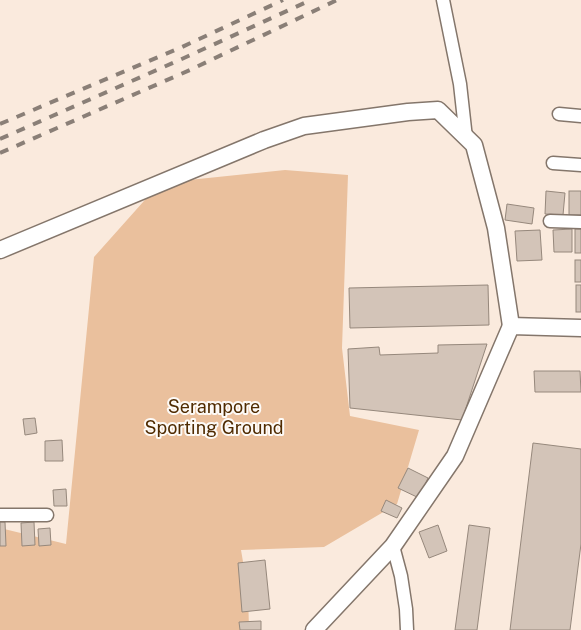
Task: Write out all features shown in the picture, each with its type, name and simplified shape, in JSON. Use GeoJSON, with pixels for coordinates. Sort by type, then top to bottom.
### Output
{"type":"FeatureCollection","features":[{"type":"Feature","properties":{"kind":"street"},"geometry":{"type":"LineString","coordinates":[[443,0],[460,84],[466,138]]}},
{"type":"Feature","properties":{"kind":"street"},"geometry":{"type":"LineString","coordinates":[[0,250],[246,147],[304,126],[408,112],[438,110],[474,145],[496,228],[511,326],[455,456],[393,546],[314,630]]}},
{"type":"Feature","properties":{"kind":"street"},"geometry":{"type":"LineString","coordinates":[[558,114],[581,116]]}},
{"type":"Feature","properties":{"kind":"street"},"geometry":{"type":"LineString","coordinates":[[553,163],[581,165]]}},
{"type":"Feature","properties":{"kind":"street"},"geometry":{"type":"LineString","coordinates":[[550,222],[581,222]]}},
{"type":"Feature","properties":{"kind":"street"},"geometry":{"type":"LineString","coordinates":[[511,326],[581,328]]}},
{"type":"Feature","properties":{"kind":"street"},"geometry":{"type":"LineString","coordinates":[[0,515],[47,515]]}},
{"type":"Feature","properties":{"kind":"street"},"geometry":{"type":"LineString","coordinates":[[393,546],[401,576],[407,630]]}},
{"type":"Feature","properties":{"kind":"green space","name":"Serampore Sporting Ground"},"geometry":{"type":"Polygon","coordinates":[[[285,170],[348,175],[342,348],[350,416],[419,430],[397,504],[324,547],[241,550],[248,591],[249,630],[0,630],[0,528],[66,544],[94,257],[160,183],[285,170]]]}},
{"type":"Feature","properties":{"kind":"building"},"geometry":{"type":"Polygon","coordinates":[[[546,191],[565,193],[563,215],[545,214],[546,191]]]}},
{"type":"Feature","properties":{"kind":"building"},"geometry":{"type":"Polygon","coordinates":[[[569,191],[581,191],[581,215],[569,215],[569,191]]]}},
{"type":"Feature","properties":{"kind":"building"},"geometry":{"type":"Polygon","coordinates":[[[507,204],[534,208],[532,224],[505,220],[507,204]]]}},
{"type":"Feature","properties":{"kind":"building"},"geometry":{"type":"Polygon","coordinates":[[[572,229],[572,252],[554,252],[553,230],[572,229]]]}},
{"type":"Feature","properties":{"kind":"building"},"geometry":{"type":"Polygon","coordinates":[[[575,229],[581,229],[581,253],[575,253],[575,229]]]}},
{"type":"Feature","properties":{"kind":"building"},"geometry":{"type":"Polygon","coordinates":[[[540,230],[542,260],[517,261],[515,231],[540,230]]]}},
{"type":"Feature","properties":{"kind":"building"},"geometry":{"type":"Polygon","coordinates":[[[575,260],[581,260],[581,282],[575,282],[575,260]]]}},
{"type":"Feature","properties":{"kind":"building"},"geometry":{"type":"Polygon","coordinates":[[[488,285],[489,325],[350,328],[349,288],[488,285]]]}},
{"type":"Feature","properties":{"kind":"building"},"geometry":{"type":"Polygon","coordinates":[[[576,285],[581,285],[581,312],[576,312],[576,285]]]}},
{"type":"Feature","properties":{"kind":"building"},"geometry":{"type":"Polygon","coordinates":[[[487,344],[462,420],[350,408],[348,349],[379,347],[380,355],[438,353],[438,345],[487,344]]]}},
{"type":"Feature","properties":{"kind":"building"},"geometry":{"type":"Polygon","coordinates":[[[534,371],[580,371],[581,392],[535,392],[534,371]]]}},
{"type":"Feature","properties":{"kind":"building"},"geometry":{"type":"Polygon","coordinates":[[[35,418],[37,433],[25,435],[23,419],[35,418]]]}},
{"type":"Feature","properties":{"kind":"building"},"geometry":{"type":"Polygon","coordinates":[[[62,440],[63,461],[45,461],[45,441],[62,440]]]}},
{"type":"Feature","properties":{"kind":"building"},"geometry":{"type":"Polygon","coordinates":[[[533,443],[581,449],[581,544],[570,630],[510,630],[533,443]]]}},
{"type":"Feature","properties":{"kind":"building"},"geometry":{"type":"Polygon","coordinates":[[[408,468],[428,478],[419,498],[398,488],[408,468]]]}},
{"type":"Feature","properties":{"kind":"building"},"geometry":{"type":"Polygon","coordinates":[[[66,489],[67,506],[54,506],[53,490],[66,489]]]}},
{"type":"Feature","properties":{"kind":"building"},"geometry":{"type":"Polygon","coordinates":[[[386,500],[402,508],[397,518],[381,511],[386,500]]]}},
{"type":"Feature","properties":{"kind":"building"},"geometry":{"type":"Polygon","coordinates":[[[0,522],[5,522],[6,546],[0,546],[0,522]]]}},
{"type":"Feature","properties":{"kind":"building"},"geometry":{"type":"Polygon","coordinates":[[[34,522],[35,545],[22,546],[21,523],[34,522]]]}},
{"type":"Feature","properties":{"kind":"building"},"geometry":{"type":"Polygon","coordinates":[[[438,525],[447,551],[429,558],[419,532],[438,525]]]}},
{"type":"Feature","properties":{"kind":"building"},"geometry":{"type":"Polygon","coordinates":[[[469,525],[490,528],[477,630],[455,630],[469,525]]]}},
{"type":"Feature","properties":{"kind":"building"},"geometry":{"type":"Polygon","coordinates":[[[50,528],[51,545],[39,546],[38,529],[50,528]]]}},
{"type":"Feature","properties":{"kind":"building"},"geometry":{"type":"Polygon","coordinates":[[[265,560],[270,609],[242,612],[238,563],[265,560]]]}},
{"type":"Feature","properties":{"kind":"building"},"geometry":{"type":"Polygon","coordinates":[[[261,621],[261,630],[240,630],[239,622],[261,621]]]}},
{"type":"Feature","properties":{"kind":"railway"},"geometry":{"type":"LineString","coordinates":[[0,124],[182,47],[283,0]]}},
{"type":"Feature","properties":{"kind":"railway"},"geometry":{"type":"LineString","coordinates":[[0,139],[311,0]]}},
{"type":"Feature","properties":{"kind":"railway"},"geometry":{"type":"LineString","coordinates":[[0,153],[190,70],[337,0]]}}]}
